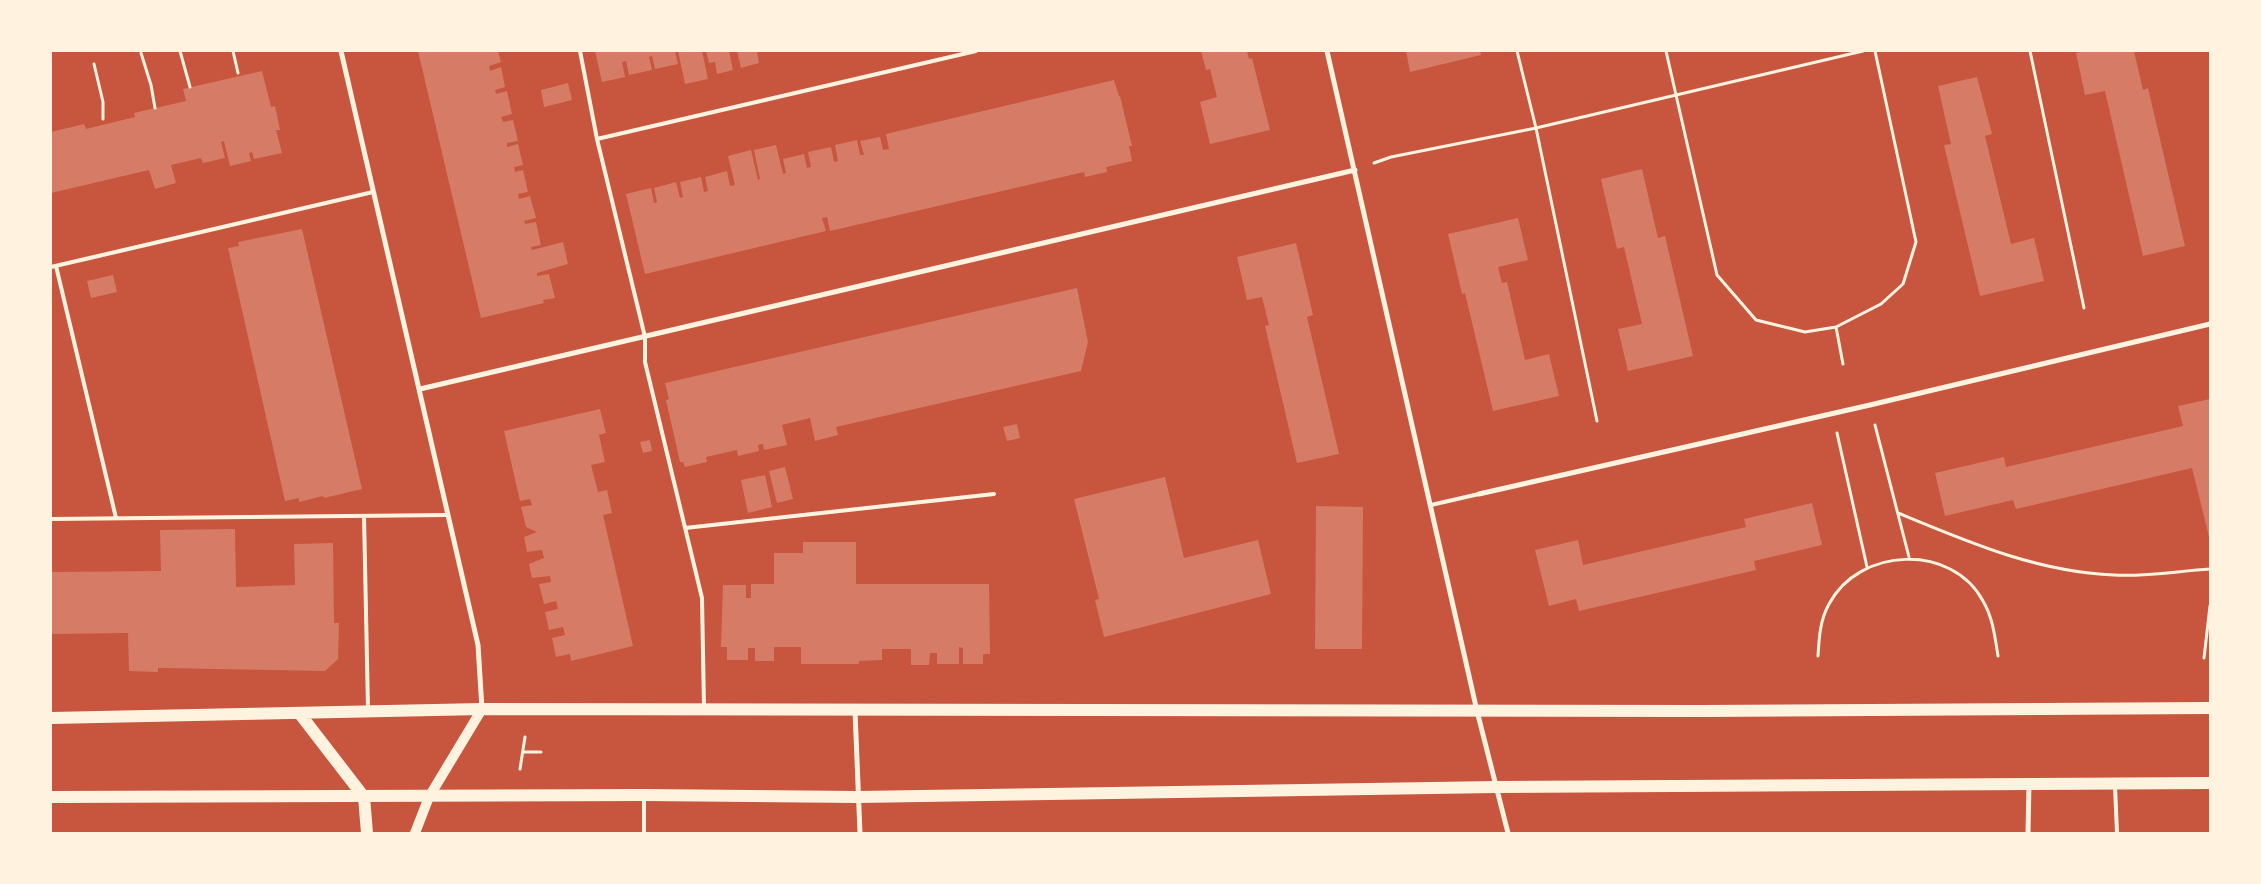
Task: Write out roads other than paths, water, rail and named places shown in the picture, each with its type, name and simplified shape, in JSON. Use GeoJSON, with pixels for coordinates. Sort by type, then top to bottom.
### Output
{"type":"FeatureCollection","features":[{"type":"Feature","properties":{"kind":"main road"},"geometry":{"type":"LineString","coordinates":[[51,718],[482,709],[704,711],[2210,708]]}},
{"type":"Feature","properties":{"kind":"main road"},"geometry":{"type":"LineString","coordinates":[[415,833],[429,797],[482,709]]}},
{"type":"Feature","properties":{"kind":"main road"},"geometry":{"type":"LineString","coordinates":[[300,714],[364,797],[367,833]]}},
{"type":"Feature","properties":{"kind":"main road"},"geometry":{"type":"LineString","coordinates":[[51,797],[644,795],[858,797],[1496,787],[2210,783]]}},
{"type":"Feature","properties":{"kind":"street"},"geometry":{"type":"LineString","coordinates":[[341,51],[478,645],[482,709]]}},
{"type":"Feature","properties":{"kind":"street"},"geometry":{"type":"LineString","coordinates":[[1327,51],[1477,710],[1508,833]]}},
{"type":"Feature","properties":{"kind":"street"},"geometry":{"type":"LineString","coordinates":[[420,389],[1355,170]]}},
{"type":"Feature","properties":{"kind":"street"},"geometry":{"type":"LineString","coordinates":[[1479,494],[1832,414],[2208,325]]}},
{"type":"Feature","properties":{"kind":"street"},"geometry":{"type":"LineString","coordinates":[[855,710],[860,833]]}},
{"type":"Feature","properties":{"kind":"street"},"geometry":{"type":"LineString","coordinates":[[2028,833],[2029,784]]}},
{"type":"Feature","properties":{"kind":"lane"},"geometry":{"type":"LineString","coordinates":[[580,51],[597,139],[645,336],[645,362],[702,598],[704,711]]}},
{"type":"Feature","properties":{"kind":"lane"},"geometry":{"type":"LineString","coordinates":[[597,139],[976,51]]}},
{"type":"Feature","properties":{"kind":"lane"},"geometry":{"type":"LineString","coordinates":[[116,518],[54,266],[373,192]]}},
{"type":"Feature","properties":{"kind":"lane"},"geometry":{"type":"LineString","coordinates":[[685,528],[994,494]]}},
{"type":"Feature","properties":{"kind":"lane"},"geometry":{"type":"LineString","coordinates":[[1431,505],[1479,494]]}},
{"type":"Feature","properties":{"kind":"lane"},"geometry":{"type":"LineString","coordinates":[[51,519],[448,515]]}},
{"type":"Feature","properties":{"kind":"lane"},"geometry":{"type":"LineString","coordinates":[[364,516],[368,712]]}},
{"type":"Feature","properties":{"kind":"lane"},"geometry":{"type":"LineString","coordinates":[[2115,784],[2116,833]]}},
{"type":"Feature","properties":{"kind":"lane"},"geometry":{"type":"LineString","coordinates":[[644,795],[644,833]]}}]}
